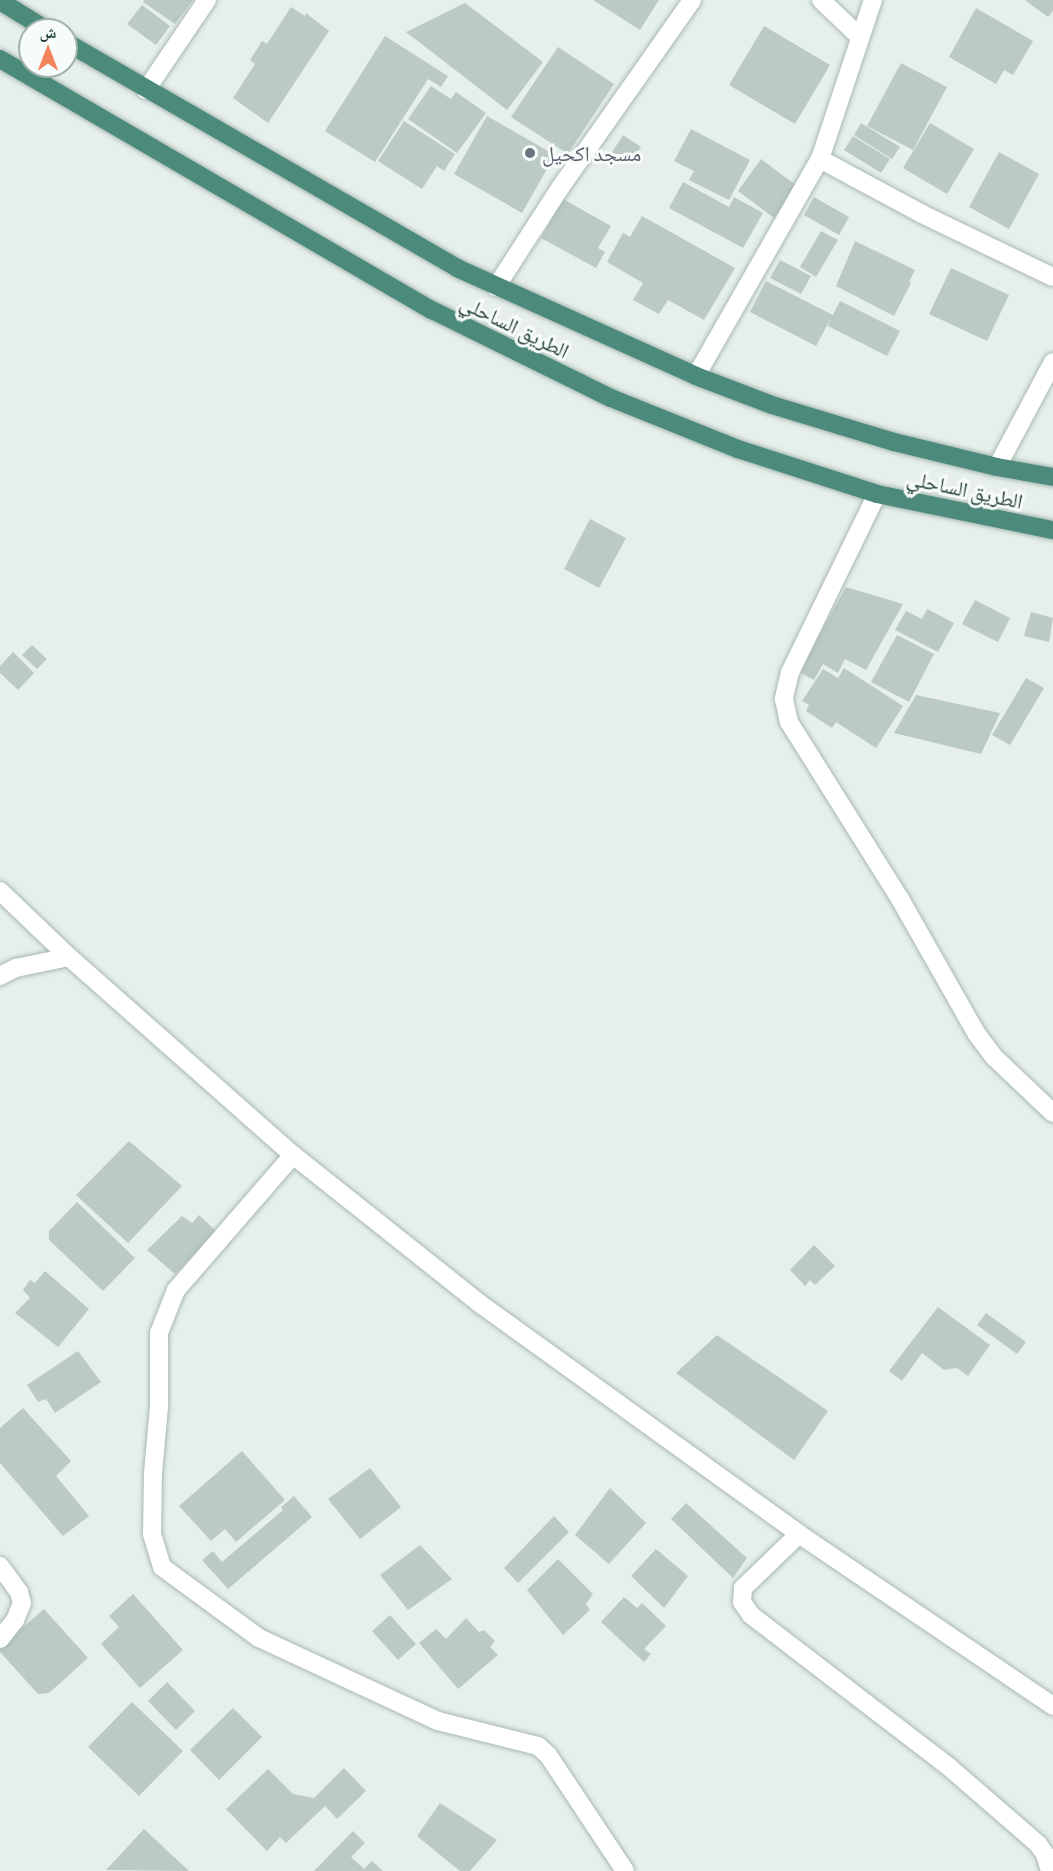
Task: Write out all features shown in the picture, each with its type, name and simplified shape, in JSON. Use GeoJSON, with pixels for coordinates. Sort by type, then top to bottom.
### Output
{"type":"FeatureCollection","features":[{"type":"Feature","properties":{"kind":"highway"},"geometry":{"type":"LineString","coordinates":[[0,1],[28,18]]}},
{"type":"Feature","properties":{"kind":"highway","name":"الطريق الساحلي"},"geometry":{"type":"LineString","coordinates":[[78,49],[457,268],[696,376],[772,405],[894,442],[997,467],[1053,477]]}},
{"type":"Feature","properties":{"kind":"highway","name":"الطريق الساحلي"},"geometry":{"type":"LineString","coordinates":[[0,59],[432,310],[611,398],[738,449],[877,494],[1053,530]]}},
{"type":"Feature","properties":{"kind":"street"},"geometry":{"type":"LineString","coordinates":[[146,90],[207,0]]}},
{"type":"Feature","properties":{"kind":"street"},"geometry":{"type":"LineString","coordinates":[[496,287],[560,188],[692,0]]}},
{"type":"Feature","properties":{"kind":"street"},"geometry":{"type":"LineString","coordinates":[[821,0],[860,37]]}},
{"type":"Feature","properties":{"kind":"street"},"geometry":{"type":"LineString","coordinates":[[696,376],[820,159],[873,0]]}},
{"type":"Feature","properties":{"kind":"street"},"geometry":{"type":"LineString","coordinates":[[820,159],[922,214],[1053,277]]}},
{"type":"Feature","properties":{"kind":"street"},"geometry":{"type":"LineString","coordinates":[[997,467],[1053,362]]}},
{"type":"Feature","properties":{"kind":"street"},"geometry":{"type":"LineString","coordinates":[[877,494],[790,672],[784,699],[789,722],[900,899],[976,1034],[994,1057],[1053,1113]]}},
{"type":"Feature","properties":{"kind":"street"},"geometry":{"type":"LineString","coordinates":[[0,891],[69,957],[293,1155],[479,1303],[799,1534],[1053,1706]]}},
{"type":"Feature","properties":{"kind":"street"},"geometry":{"type":"LineString","coordinates":[[0,976],[16,968],[69,957]]}},
{"type":"Feature","properties":{"kind":"street"},"geometry":{"type":"LineString","coordinates":[[293,1155],[176,1290],[159,1333],[159,1407],[153,1473],[152,1534],[162,1567],[259,1638],[438,1721],[524,1740],[537,1746],[548,1755],[625,1871]]}},
{"type":"Feature","properties":{"kind":"street"},"geometry":{"type":"LineString","coordinates":[[799,1534],[743,1588],[742,1602],[751,1615],[949,1767],[1038,1844],[1046,1854],[1050,1871]]}},
{"type":"Feature","properties":{"kind":"street"},"geometry":{"type":"LineString","coordinates":[[0,1566],[20,1592],[22,1603],[15,1620],[0,1639]]}},
{"type":"Feature","properties":{"kind":"building"},"geometry":{"type":"Polygon","coordinates":[[[144,0],[193,0],[175,24],[143,2],[144,0]]]}},
{"type":"Feature","properties":{"kind":"building"},"geometry":{"type":"Polygon","coordinates":[[[593,0],[659,0],[640,30],[593,0]]]}},
{"type":"Feature","properties":{"kind":"building"},"geometry":{"type":"Polygon","coordinates":[[[1025,0],[1053,0],[1053,11],[1048,17],[1025,0]]]}},
{"type":"Feature","properties":{"kind":"building"},"geometry":{"type":"Polygon","coordinates":[[[465,3],[543,62],[507,110],[406,32],[465,3]]]}},
{"type":"Feature","properties":{"kind":"building"},"geometry":{"type":"Polygon","coordinates":[[[142,5],[170,26],[156,45],[127,24],[142,5]]]}},
{"type":"Feature","properties":{"kind":"building"},"geometry":{"type":"Polygon","coordinates":[[[291,7],[305,16],[306,13],[329,31],[268,123],[233,98],[255,64],[250,60],[262,41],[267,44],[291,7]]]}},
{"type":"Feature","properties":{"kind":"building"},"geometry":{"type":"Polygon","coordinates":[[[976,8],[1033,41],[1013,75],[1004,70],[996,84],[949,57],[976,8]]]}},
{"type":"Feature","properties":{"kind":"building"},"geometry":{"type":"Polygon","coordinates":[[[764,26],[830,65],[795,124],[729,85],[764,26]]]}},
{"type":"Feature","properties":{"kind":"building"},"geometry":{"type":"Polygon","coordinates":[[[385,36],[448,76],[441,87],[428,79],[375,162],[325,131],[385,36]]]}},
{"type":"Feature","properties":{"kind":"building"},"geometry":{"type":"Polygon","coordinates":[[[558,47],[614,84],[568,154],[511,117],[558,47]]]}},
{"type":"Feature","properties":{"kind":"building"},"geometry":{"type":"Polygon","coordinates":[[[901,63],[947,87],[913,150],[867,126],[901,63]]]}},
{"type":"Feature","properties":{"kind":"building"},"geometry":{"type":"Polygon","coordinates":[[[431,86],[451,99],[456,92],[486,113],[457,153],[408,119],[431,86]]]}},
{"type":"Feature","properties":{"kind":"building"},"geometry":{"type":"Polygon","coordinates":[[[487,116],[555,155],[522,213],[454,174],[487,116]]]}},
{"type":"Feature","properties":{"kind":"building"},"geometry":{"type":"Polygon","coordinates":[[[404,121],[455,154],[444,171],[437,166],[422,189],[378,161],[404,121]]]}},
{"type":"Feature","properties":{"kind":"building"},"geometry":{"type":"Polygon","coordinates":[[[861,123],[900,147],[892,159],[854,135],[861,123]]]}},
{"type":"Feature","properties":{"kind":"building"},"geometry":{"type":"Polygon","coordinates":[[[930,123],[974,149],[947,194],[903,168],[930,123]]]}},
{"type":"Feature","properties":{"kind":"building"},"geometry":{"type":"Polygon","coordinates":[[[691,129],[750,160],[729,200],[689,180],[694,171],[674,161],[691,129]]]}},
{"type":"Feature","properties":{"kind":"building"},"geometry":{"type":"Polygon","coordinates":[[[623,135],[641,147],[630,163],[612,152],[623,135]]]}},
{"type":"Feature","properties":{"kind":"building"},"geometry":{"type":"Polygon","coordinates":[[[853,136],[890,159],[881,173],[844,150],[853,136]]]}},
{"type":"Feature","properties":{"kind":"building"},"geometry":{"type":"Polygon","coordinates":[[[999,152],[1039,174],[1009,229],[969,207],[999,152]]]}},
{"type":"Feature","properties":{"kind":"building"},"geometry":{"type":"Polygon","coordinates":[[[761,159],[797,186],[774,218],[738,191],[761,159]]]}},
{"type":"Feature","properties":{"kind":"building"},"geometry":{"type":"Polygon","coordinates":[[[683,182],[729,207],[734,197],[763,213],[743,248],[669,208],[683,182]]]}},
{"type":"Feature","properties":{"kind":"building"},"geometry":{"type":"Polygon","coordinates":[[[814,197],[849,217],[839,235],[804,215],[814,197]]]}},
{"type":"Feature","properties":{"kind":"building"},"geometry":{"type":"Polygon","coordinates":[[[563,199],[611,226],[598,248],[605,252],[596,268],[541,238],[563,199]]]}},
{"type":"Feature","properties":{"kind":"building"},"geometry":{"type":"Polygon","coordinates":[[[642,216],[735,268],[704,320],[668,300],[659,314],[633,300],[643,283],[607,262],[623,233],[630,237],[642,216]]]}},
{"type":"Feature","properties":{"kind":"building"},"geometry":{"type":"Polygon","coordinates":[[[821,231],[838,240],[816,277],[800,267],[821,231]]]}},
{"type":"Feature","properties":{"kind":"building"},"geometry":{"type":"Polygon","coordinates":[[[855,241],[915,270],[894,316],[836,286],[855,241]]]}},
{"type":"Feature","properties":{"kind":"building"},"geometry":{"type":"Polygon","coordinates":[[[780,260],[811,276],[801,294],[770,278],[780,260]]]}},
{"type":"Feature","properties":{"kind":"building"},"geometry":{"type":"Polygon","coordinates":[[[951,268],[1009,295],[987,341],[929,314],[951,268]]]}},
{"type":"Feature","properties":{"kind":"building"},"geometry":{"type":"Polygon","coordinates":[[[766,281],[833,315],[840,301],[900,331],[887,356],[828,326],[831,318],[816,346],[750,312],[766,281]]]}},
{"type":"Feature","properties":{"kind":"building"},"geometry":{"type":"Polygon","coordinates":[[[590,519],[626,538],[599,588],[564,569],[590,519]]]}},
{"type":"Feature","properties":{"kind":"building"},"geometry":{"type":"Polygon","coordinates":[[[846,587],[903,604],[866,670],[845,659],[838,673],[823,664],[814,680],[799,672],[846,587]]]}},
{"type":"Feature","properties":{"kind":"building"},"geometry":{"type":"Polygon","coordinates":[[[975,600],[1010,618],[998,642],[962,624],[975,600]]]}},
{"type":"Feature","properties":{"kind":"building"},"geometry":{"type":"Polygon","coordinates":[[[927,609],[954,623],[938,652],[895,630],[906,611],[922,619],[927,609]]]}},
{"type":"Feature","properties":{"kind":"building"},"geometry":{"type":"Polygon","coordinates":[[[1031,612],[1053,618],[1049,642],[1024,636],[1031,612]]]}},
{"type":"Feature","properties":{"kind":"building"},"geometry":{"type":"Polygon","coordinates":[[[897,635],[934,654],[909,702],[871,682],[897,635]]]}},
{"type":"Feature","properties":{"kind":"building"},"geometry":{"type":"Polygon","coordinates":[[[32,645],[47,659],[37,669],[22,655],[32,645]]]}},
{"type":"Feature","properties":{"kind":"building"},"geometry":{"type":"Polygon","coordinates":[[[13,652],[34,673],[18,690],[0,673],[0,666],[13,652]]]}},
{"type":"Feature","properties":{"kind":"building"},"geometry":{"type":"Polygon","coordinates":[[[844,668],[903,706],[876,748],[836,722],[832,728],[806,711],[809,705],[802,701],[823,669],[838,678],[844,668]]]}},
{"type":"Feature","properties":{"kind":"building"},"geometry":{"type":"Polygon","coordinates":[[[1026,678],[1044,688],[1010,745],[992,735],[1026,678]]]}},
{"type":"Feature","properties":{"kind":"building"},"geometry":{"type":"Polygon","coordinates":[[[916,695],[1000,713],[981,754],[894,733],[916,695]]]}},
{"type":"Feature","properties":{"kind":"building"},"geometry":{"type":"Polygon","coordinates":[[[129,1141],[182,1186],[128,1243],[76,1195],[129,1141]]]}},
{"type":"Feature","properties":{"kind":"building"},"geometry":{"type":"Polygon","coordinates":[[[77,1202],[135,1258],[103,1291],[49,1240],[49,1231],[77,1202]]]}},
{"type":"Feature","properties":{"kind":"building"},"geometry":{"type":"Polygon","coordinates":[[[199,1215],[216,1231],[175,1274],[147,1250],[182,1216],[192,1223],[199,1215]]]}},
{"type":"Feature","properties":{"kind":"building"},"geometry":{"type":"Polygon","coordinates":[[[814,1245],[835,1266],[815,1285],[810,1280],[805,1286],[790,1270],[814,1245]]]}},
{"type":"Feature","properties":{"kind":"building"},"geometry":{"type":"Polygon","coordinates":[[[45,1271],[89,1309],[58,1347],[15,1313],[30,1298],[23,1290],[30,1280],[35,1283],[45,1271]]]}},
{"type":"Feature","properties":{"kind":"building"},"geometry":{"type":"Polygon","coordinates":[[[938,1307],[990,1345],[968,1376],[957,1368],[944,1370],[922,1353],[902,1381],[889,1371],[938,1307]]]}},
{"type":"Feature","properties":{"kind":"building"},"geometry":{"type":"Polygon","coordinates":[[[986,1313],[1026,1342],[1017,1354],[977,1325],[986,1313]]]}},
{"type":"Feature","properties":{"kind":"building"},"geometry":{"type":"Polygon","coordinates":[[[717,1335],[828,1411],[794,1460],[676,1373],[717,1335]]]}},
{"type":"Feature","properties":{"kind":"building"},"geometry":{"type":"Polygon","coordinates":[[[78,1351],[101,1382],[55,1413],[46,1399],[38,1402],[27,1385],[78,1351]]]}},
{"type":"Feature","properties":{"kind":"building"},"geometry":{"type":"Polygon","coordinates":[[[23,1408],[71,1461],[56,1476],[89,1516],[63,1536],[0,1463],[0,1428],[23,1408]]]}},
{"type":"Feature","properties":{"kind":"building"},"geometry":{"type":"Polygon","coordinates":[[[242,1451],[285,1500],[236,1542],[225,1529],[211,1541],[179,1506],[242,1451]]]}},
{"type":"Feature","properties":{"kind":"building"},"geometry":{"type":"Polygon","coordinates":[[[370,1468],[401,1507],[360,1539],[328,1499],[370,1468]]]}},
{"type":"Feature","properties":{"kind":"building"},"geometry":{"type":"Polygon","coordinates":[[[610,1488],[646,1523],[609,1564],[575,1535],[610,1488]]]}},
{"type":"Feature","properties":{"kind":"building"},"geometry":{"type":"Polygon","coordinates":[[[294,1496],[312,1517],[228,1589],[202,1560],[213,1551],[222,1562],[283,1510],[281,1507],[294,1496]]]}},
{"type":"Feature","properties":{"kind":"building"},"geometry":{"type":"Polygon","coordinates":[[[686,1503],[747,1558],[733,1578],[671,1519],[686,1503]]]}},
{"type":"Feature","properties":{"kind":"building"},"geometry":{"type":"Polygon","coordinates":[[[554,1516],[569,1532],[518,1583],[504,1568],[554,1516]]]}},
{"type":"Feature","properties":{"kind":"building"},"geometry":{"type":"Polygon","coordinates":[[[420,1545],[452,1579],[408,1610],[380,1575],[420,1545]]]}},
{"type":"Feature","properties":{"kind":"building"},"geometry":{"type":"Polygon","coordinates":[[[656,1549],[688,1576],[664,1608],[631,1576],[656,1549]]]}},
{"type":"Feature","properties":{"kind":"building"},"geometry":{"type":"Polygon","coordinates":[[[558,1559],[593,1594],[586,1604],[590,1610],[563,1635],[527,1590],[558,1559]]]}},
{"type":"Feature","properties":{"kind":"building"},"geometry":{"type":"Polygon","coordinates":[[[133,1594],[183,1650],[140,1688],[101,1644],[119,1627],[109,1616],[133,1594]]]}},
{"type":"Feature","properties":{"kind":"building"},"geometry":{"type":"Polygon","coordinates":[[[624,1597],[637,1608],[642,1603],[666,1626],[644,1649],[651,1654],[644,1662],[601,1622],[624,1597]]]}},
{"type":"Feature","properties":{"kind":"building"},"geometry":{"type":"Polygon","coordinates":[[[44,1609],[88,1658],[49,1693],[38,1694],[0,1652],[0,1647],[44,1609]]]}},
{"type":"Feature","properties":{"kind":"building"},"geometry":{"type":"Polygon","coordinates":[[[390,1615],[416,1644],[398,1660],[372,1631],[390,1615]]]}},
{"type":"Feature","properties":{"kind":"building"},"geometry":{"type":"Polygon","coordinates":[[[466,1618],[479,1632],[484,1630],[495,1641],[490,1647],[498,1655],[458,1689],[419,1643],[436,1629],[446,1639],[466,1618]]]}},
{"type":"Feature","properties":{"kind":"building"},"geometry":{"type":"Polygon","coordinates":[[[167,1682],[195,1711],[176,1730],[148,1701],[167,1682]]]}},
{"type":"Feature","properties":{"kind":"building"},"geometry":{"type":"Polygon","coordinates":[[[132,1702],[183,1751],[139,1796],[88,1747],[132,1702]]]}},
{"type":"Feature","properties":{"kind":"building"},"geometry":{"type":"Polygon","coordinates":[[[233,1708],[262,1737],[219,1780],[190,1750],[233,1708]]]}},
{"type":"Feature","properties":{"kind":"building"},"geometry":{"type":"Polygon","coordinates":[[[344,1768],[366,1791],[337,1819],[325,1806],[286,1843],[280,1837],[267,1851],[226,1809],[268,1769],[293,1794],[314,1798],[344,1768]]]}},
{"type":"Feature","properties":{"kind":"building"},"geometry":{"type":"Polygon","coordinates":[[[440,1803],[497,1840],[470,1871],[460,1871],[417,1836],[440,1803]]]}},
{"type":"Feature","properties":{"kind":"building"},"geometry":{"type":"Polygon","coordinates":[[[144,1829],[189,1871],[106,1870],[144,1829]]]}},
{"type":"Feature","properties":{"kind":"building"},"geometry":{"type":"Polygon","coordinates":[[[353,1831],[365,1843],[351,1857],[364,1869],[372,1861],[383,1871],[314,1871],[353,1831]]]}},
{"type":"Feature","properties":{"kind":"place","name":"مسجد اكحيل"},"geometry":{"type":"Point","coordinates":[530,153]}}]}
